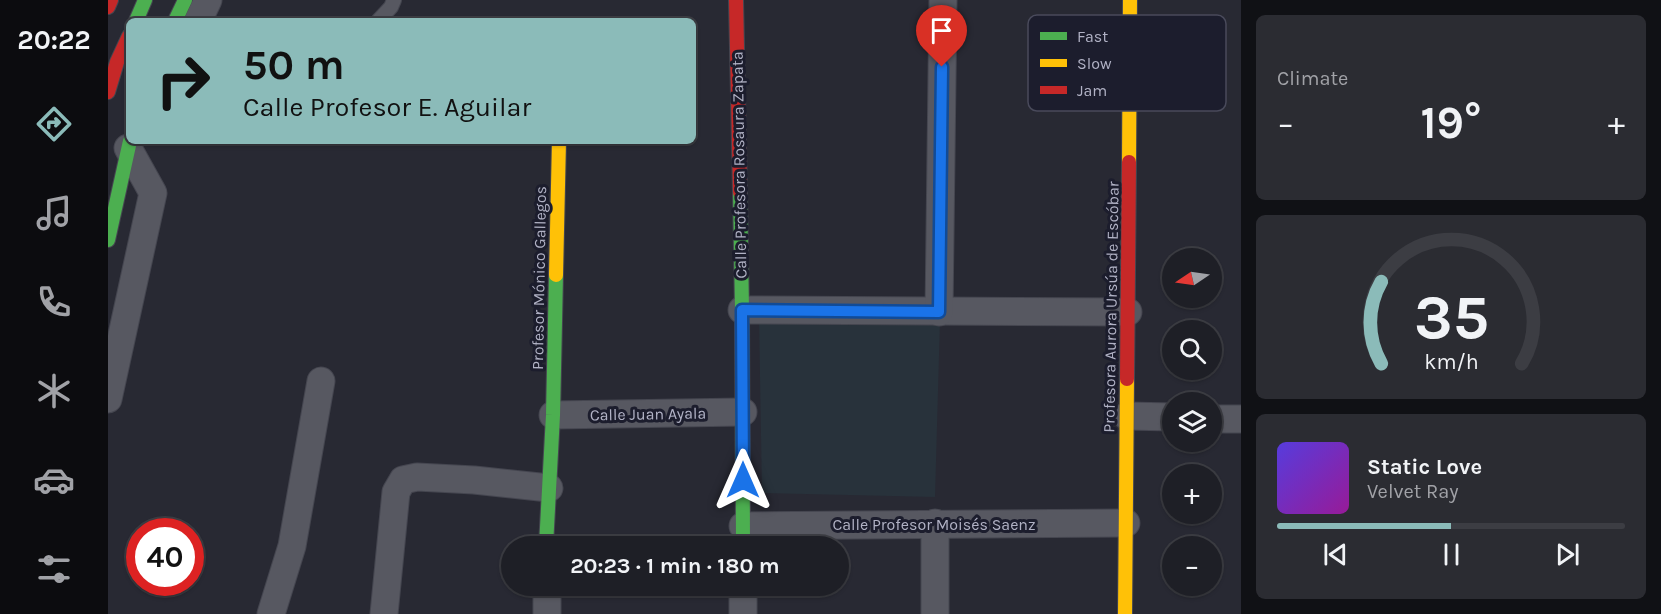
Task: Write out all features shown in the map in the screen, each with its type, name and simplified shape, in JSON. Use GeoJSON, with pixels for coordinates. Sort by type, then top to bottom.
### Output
{"type":"FeatureCollection","features":[{"type":"Feature","properties":{"kind":"street"},"geometry":{"type":"LineString","coordinates":[[108,7],[111,0]]}},
{"type":"Feature","properties":{"kind":"street"},"geometry":{"type":"LineString","coordinates":[[137,18],[145,0]]}},
{"type":"Feature","properties":{"kind":"street"},"geometry":{"type":"LineString","coordinates":[[176,18],[185,0]]}},
{"type":"Feature","properties":{"kind":"street"},"geometry":{"type":"LineString","coordinates":[[199,18],[208,0]]}},
{"type":"Feature","properties":{"kind":"street","name":"Calle Profesora Rosaura Zapata"},"geometry":{"type":"LineString","coordinates":[[736,0],[742,310],[743,536]]}},
{"type":"Feature","properties":{"kind":"street"},"geometry":{"type":"LineString","coordinates":[[939,312],[943,0]]}},
{"type":"Feature","properties":{"kind":"street","name":"Profesora Aurora Ursúa de Escóbar"},"geometry":{"type":"LineString","coordinates":[[1130,0],[1130,15]]}},
{"type":"Feature","properties":{"kind":"street"},"geometry":{"type":"LineString","coordinates":[[108,92],[123,64]]}},
{"type":"Feature","properties":{"kind":"street","name":"Profesora Aurora Ursúa de Escóbar"},"geometry":{"type":"LineString","coordinates":[[1125,614],[1129,111]]}},
{"type":"Feature","properties":{"kind":"street"},"geometry":{"type":"LineString","coordinates":[[108,240],[125,144]]}},
{"type":"Feature","properties":{"kind":"street"},"geometry":{"type":"LineString","coordinates":[[108,399],[153,193],[125,144]]}},
{"type":"Feature","properties":{"kind":"street","name":"Profesor Mónico Gallegos"},"geometry":{"type":"LineString","coordinates":[[547,536],[553,415],[559,144]]}},
{"type":"Feature","properties":{"kind":"street"},"geometry":{"type":"LineString","coordinates":[[742,310],[1128,312]]}},
{"type":"Feature","properties":{"kind":"street"},"geometry":{"type":"LineString","coordinates":[[271,614],[292,546],[321,381]]}},
{"type":"Feature","properties":{"kind":"street","name":"Calle Juan Ayala"},"geometry":{"type":"LineString","coordinates":[[553,415],[742,412]]}},
{"type":"Feature","properties":{"kind":"street"},"geometry":{"type":"LineString","coordinates":[[1127,416],[1162,417]]}},
{"type":"Feature","properties":{"kind":"street"},"geometry":{"type":"LineString","coordinates":[[1222,418],[1241,419]]}},
{"type":"Feature","properties":{"kind":"street"},"geometry":{"type":"LineString","coordinates":[[384,614],[396,492],[403,480],[417,477],[474,480],[549,488]]}},
{"type":"Feature","properties":{"kind":"street"},"geometry":{"type":"LineString","coordinates":[[935,523],[935,614]]}},
{"type":"Feature","properties":{"kind":"street","name":"Calle Profesor Moisés Saenz"},"geometry":{"type":"LineString","coordinates":[[743,536],[935,523],[1126,523]]}},
{"type":"Feature","properties":{"kind":"street"},"geometry":{"type":"LineString","coordinates":[[547,596],[547,614]]}},
{"type":"Feature","properties":{"kind":"street"},"geometry":{"type":"LineString","coordinates":[[743,596],[743,614]]}},
{"type":"Feature","properties":{"kind":"lane"},"geometry":{"type":"LineString","coordinates":[[381,18],[394,0]]}},
{"type":"Feature","properties":{"kind":"shaded area"},"geometry":{"type":"Polygon","coordinates":[[[759,317],[940,320],[935,497],[762,493],[759,317]]]}},
{"type":"Feature","properties":{"kind":"traffic: fast"},"geometry":{"type":"LineString","coordinates":[[137,18],[145,0]]}},
{"type":"Feature","properties":{"kind":"traffic: fast"},"geometry":{"type":"LineString","coordinates":[[176,18],[185,0]]}},
{"type":"Feature","properties":{"kind":"traffic: fast"},"geometry":{"type":"LineString","coordinates":[[108,240],[129,144]]}},
{"type":"Feature","properties":{"kind":"traffic: fast"},"geometry":{"type":"LineString","coordinates":[[740,192],[743,536]]}},
{"type":"Feature","properties":{"kind":"traffic: fast"},"geometry":{"type":"LineString","coordinates":[[547,536],[553,415],[556,275]]}},
{"type":"Feature","properties":{"kind":"traffic: slow"},"geometry":{"type":"LineString","coordinates":[[1130,0],[1130,15]]}},
{"type":"Feature","properties":{"kind":"traffic: slow"},"geometry":{"type":"LineString","coordinates":[[1129,111],[1129,162]]}},
{"type":"Feature","properties":{"kind":"traffic: slow"},"geometry":{"type":"LineString","coordinates":[[556,275],[559,144]]}},
{"type":"Feature","properties":{"kind":"traffic: slow"},"geometry":{"type":"LineString","coordinates":[[1125,614],[1127,379]]}},
{"type":"Feature","properties":{"kind":"traffic: jam"},"geometry":{"type":"LineString","coordinates":[[108,7],[111,0]]}},
{"type":"Feature","properties":{"kind":"traffic: jam"},"geometry":{"type":"LineString","coordinates":[[736,0],[740,192]]}},
{"type":"Feature","properties":{"kind":"traffic: jam"},"geometry":{"type":"LineString","coordinates":[[108,92],[126,42]]}},
{"type":"Feature","properties":{"kind":"traffic: jam"},"geometry":{"type":"LineString","coordinates":[[1127,379],[1129,162]]}},
{"type":"Feature","properties":{"kind":"route"},"geometry":{"type":"LineString","coordinates":[[743,480],[742,310],[939,312],[942,67]]}}]}
